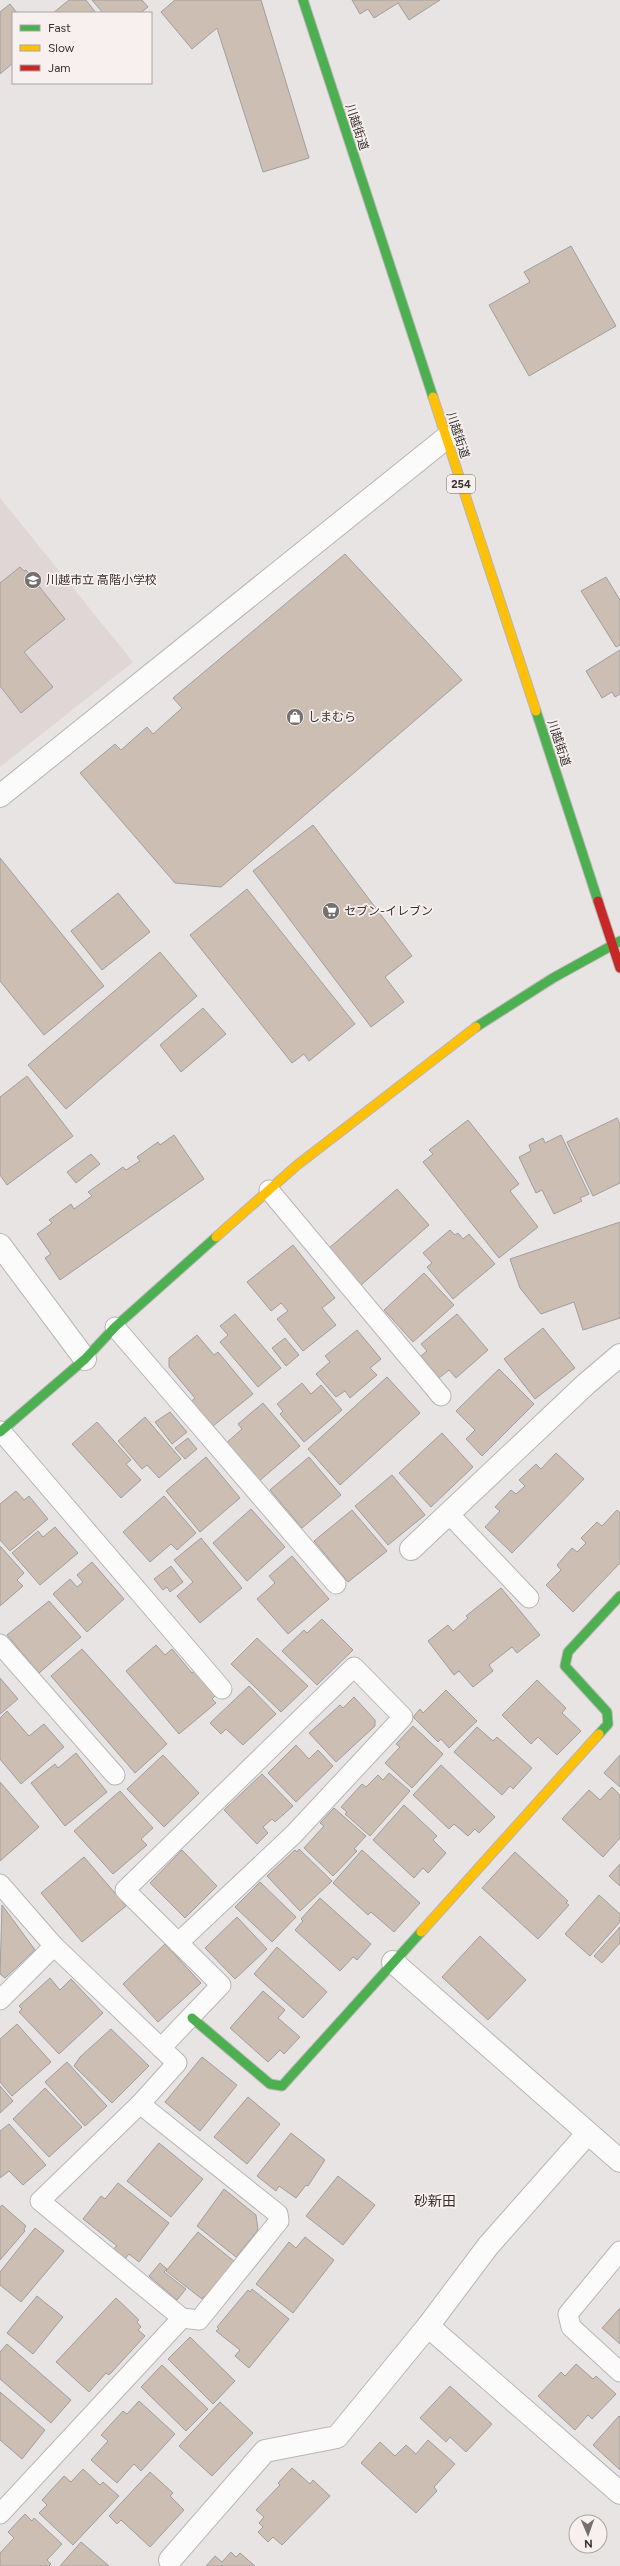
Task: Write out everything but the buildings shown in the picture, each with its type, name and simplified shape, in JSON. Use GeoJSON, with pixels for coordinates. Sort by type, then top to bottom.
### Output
{"type":"FeatureCollection","features":[{"type":"Feature","properties":{"kind":"main road","name":"川越街道"},"geometry":{"type":"LineString","coordinates":[[303,0],[446,438],[616,943],[620,968]]}},
{"type":"Feature","properties":{"kind":"main road"},"geometry":{"type":"LineString","coordinates":[[1,1431],[85,1358],[116,1327],[296,1166],[484,1021],[616,943]]}},
{"type":"Feature","properties":{"kind":"main road"},"geometry":{"type":"LineString","coordinates":[[192,2018],[270,2084],[282,2086],[608,1724],[607,1712],[565,1666],[568,1652],[620,1596]]}},
{"type":"Feature","properties":{"kind":"street"},"geometry":{"type":"LineString","coordinates":[[0,796],[446,438]]}},
{"type":"Feature","properties":{"kind":"street"},"geometry":{"type":"LineString","coordinates":[[0,1246],[85,1358]]}},
{"type":"Feature","properties":{"kind":"street"},"geometry":{"type":"LineString","coordinates":[[412,1549],[450,1515],[586,1384],[620,1355]]}},
{"type":"Feature","properties":{"kind":"street"},"geometry":{"type":"LineString","coordinates":[[393,1962],[587,2134],[620,2161]]}},
{"type":"Feature","properties":{"kind":"street"},"geometry":{"type":"LineString","coordinates":[[170,2560],[265,2451],[337,2437],[428,2326],[488,2246],[587,2134]]}},
{"type":"Feature","properties":{"kind":"street"},"geometry":{"type":"LineString","coordinates":[[428,2326],[620,2493]]}},
{"type":"Feature","properties":{"kind":"lane"},"geometry":{"type":"LineString","coordinates":[[269,1190],[441,1396]]}},
{"type":"Feature","properties":{"kind":"lane"},"geometry":{"type":"LineString","coordinates":[[116,1327],[336,1584]]}},
{"type":"Feature","properties":{"kind":"lane"},"geometry":{"type":"LineString","coordinates":[[1,1431],[222,1689]]}},
{"type":"Feature","properties":{"kind":"lane"},"geometry":{"type":"LineString","coordinates":[[450,1515],[529,1598]]}},
{"type":"Feature","properties":{"kind":"lane"},"geometry":{"type":"LineString","coordinates":[[0,1644],[115,1775]]}},
{"type":"Feature","properties":{"kind":"lane"},"geometry":{"type":"LineString","coordinates":[[161,2048],[192,2018],[221,1985],[178,1943],[125,1890],[354,1667],[403,1717],[294,1834],[178,1943]]}},
{"type":"Feature","properties":{"kind":"lane"},"geometry":{"type":"LineString","coordinates":[[0,1884],[54,1946],[177,2063],[140,2104],[40,2201],[182,2318],[199,2320],[279,2221],[278,2214],[140,2104]]}},
{"type":"Feature","properties":{"kind":"lane"},"geometry":{"type":"LineString","coordinates":[[0,2000],[54,1946]]}},
{"type":"Feature","properties":{"kind":"lane"},"geometry":{"type":"LineString","coordinates":[[620,2251],[568,2314],[571,2327],[620,2372]]}},
{"type":"Feature","properties":{"kind":"lane"},"geometry":{"type":"LineString","coordinates":[[0,2514],[182,2318]]}},
{"type":"Feature","properties":{"kind":"shaded area","name":"川越市立 高階小学校"},"geometry":{"type":"Polygon","coordinates":[[[0,498],[133,662],[0,767],[0,498]]]}},
{"type":"Feature","properties":{"kind":"traffic: fast"},"geometry":{"type":"LineString","coordinates":[[303,0],[433,397]]}},
{"type":"Feature","properties":{"kind":"traffic: fast"},"geometry":{"type":"LineString","coordinates":[[536,711],[598,901]]}},
{"type":"Feature","properties":{"kind":"traffic: fast"},"geometry":{"type":"LineString","coordinates":[[476,1027],[553,978],[620,941]]}},
{"type":"Feature","properties":{"kind":"traffic: fast"},"geometry":{"type":"LineString","coordinates":[[0,1432],[85,1359],[115,1327],[216,1237]]}},
{"type":"Feature","properties":{"kind":"traffic: fast"},"geometry":{"type":"LineString","coordinates":[[599,1734],[608,1724],[607,1712],[565,1666],[568,1652],[620,1596]]}},
{"type":"Feature","properties":{"kind":"traffic: fast"},"geometry":{"type":"LineString","coordinates":[[192,2018],[270,2084],[282,2086],[421,1932]]}},
{"type":"Feature","properties":{"kind":"traffic: slow"},"geometry":{"type":"LineString","coordinates":[[433,397],[536,711]]}},
{"type":"Feature","properties":{"kind":"traffic: slow"},"geometry":{"type":"LineString","coordinates":[[216,1237],[296,1166],[476,1027]]}},
{"type":"Feature","properties":{"kind":"traffic: slow"},"geometry":{"type":"LineString","coordinates":[[421,1932],[599,1734]]}},
{"type":"Feature","properties":{"kind":"traffic: jam"},"geometry":{"type":"LineString","coordinates":[[598,901],[620,968]]}},
{"type":"Feature","properties":{"kind":"place","name":"川越市立 高階小学校"},"geometry":{"type":"Point","coordinates":[33,580]}},
{"type":"Feature","properties":{"kind":"place","name":"しまむら"},"geometry":{"type":"Point","coordinates":[295,717]}},
{"type":"Feature","properties":{"kind":"place","name":"セブン-イレブン"},"geometry":{"type":"Point","coordinates":[331,911]}},
{"type":"Feature","properties":{"kind":"district","name":"砂新田"},"geometry":{"type":"Point","coordinates":[435,2201]}}]}
